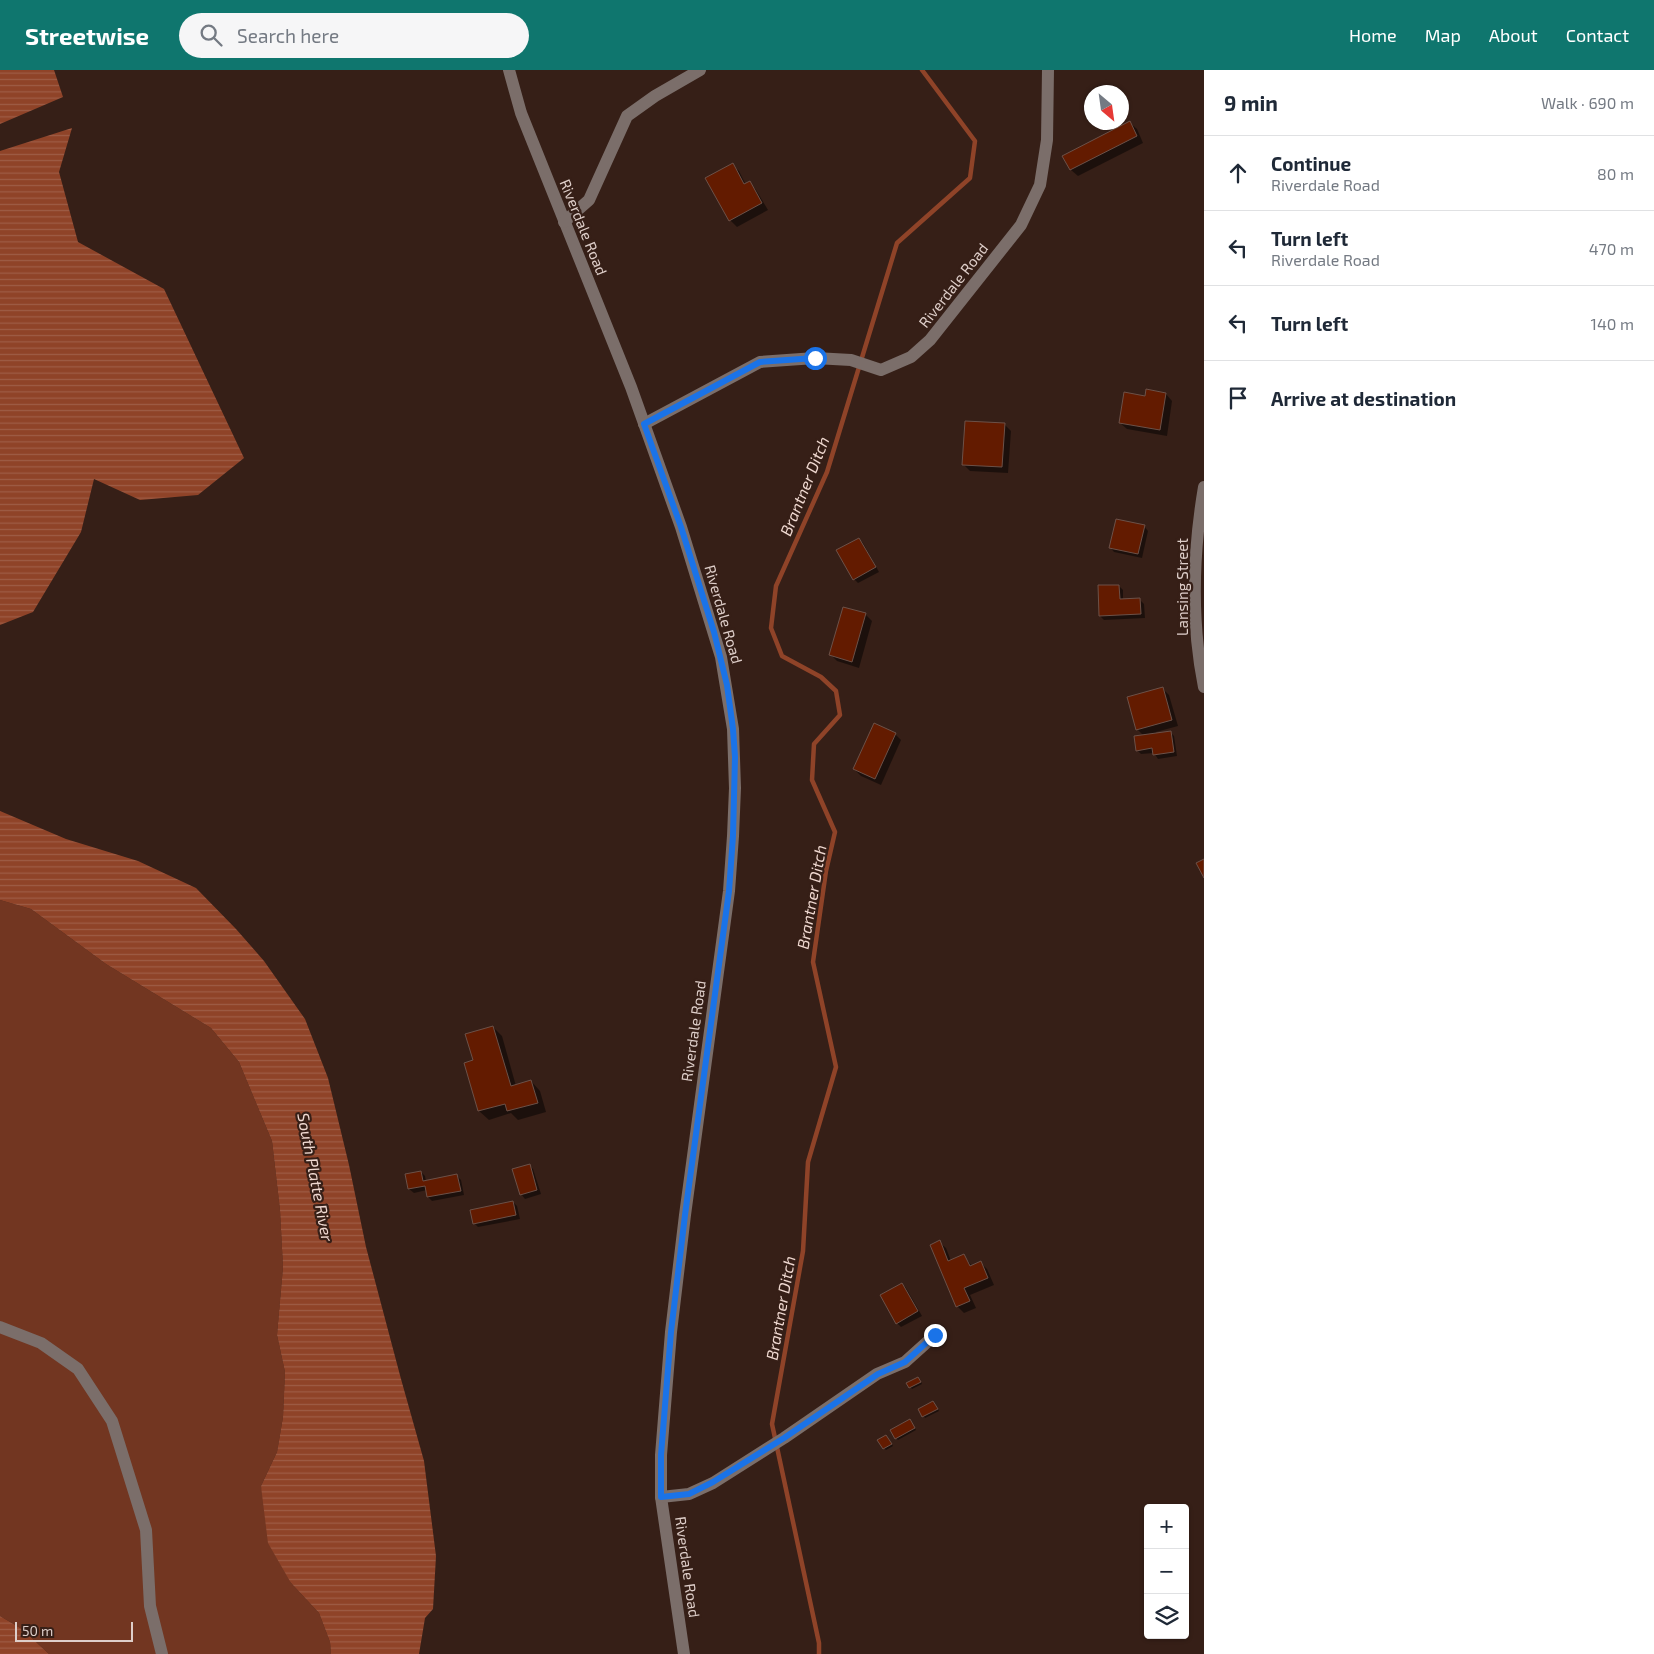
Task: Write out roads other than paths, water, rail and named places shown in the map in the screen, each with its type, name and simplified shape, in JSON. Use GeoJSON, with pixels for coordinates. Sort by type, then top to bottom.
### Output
{"type":"FeatureCollection","features":[{"type":"Feature","properties":{"kind":"street","name":"Riverdale Road"},"geometry":{"type":"LineString","coordinates":[[509,70],[521,113],[644,424],[681,527],[721,657],[733,729],[735,765],[729,891],[686,1205],[671,1332],[661,1455],[661,1497],[684,1654]]}},
{"type":"Feature","properties":{"kind":"street"},"geometry":{"type":"LineString","coordinates":[[564,222],[589,200],[627,116],[655,96],[700,70]]}},
{"type":"Feature","properties":{"kind":"street","name":"Riverdale Road"},"geometry":{"type":"LineString","coordinates":[[644,424],[760,362],[815,358],[851,360],[882,370],[911,357],[930,340],[1021,224],[1040,185],[1047,140],[1048,70]]}},
{"type":"Feature","properties":{"kind":"street","name":"Lansing Street"},"geometry":{"type":"LineString","coordinates":[[1204,487],[1200,513],[1196,577],[1199,663],[1204,687]]}},
{"type":"Feature","properties":{"kind":"street"},"geometry":{"type":"LineString","coordinates":[[0,1328],[41,1344],[78,1369],[112,1421],[146,1530],[150,1606],[162,1654]]}},
{"type":"Feature","properties":{"kind":"street"},"geometry":{"type":"LineString","coordinates":[[661,1497],[689,1494],[713,1482],[784,1438],[878,1374],[905,1362],[935,1335]]}},
{"type":"Feature","properties":{"kind":"water"},"geometry":{"type":"Polygon","coordinates":[[[0,70],[54,70],[63,97],[0,124],[0,70]]]}},
{"type":"Feature","properties":{"kind":"water"},"geometry":{"type":"Polygon","coordinates":[[[72,128],[59,172],[78,242],[164,289],[244,458],[198,495],[140,500],[94,479],[81,532],[33,612],[0,625],[0,151],[72,128]]]}},
{"type":"Feature","properties":{"kind":"water","name":"South Platte River"},"geometry":{"type":"Polygon","coordinates":[[[0,811],[66,839],[138,861],[196,888],[264,961],[305,1019],[328,1078],[366,1247],[424,1461],[436,1556],[433,1609],[425,1618],[419,1654],[331,1654],[330,1642],[319,1613],[291,1583],[268,1543],[261,1486],[277,1452],[283,1417],[285,1372],[277,1335],[283,1267],[280,1210],[272,1141],[239,1062],[211,1028],[106,964],[31,909],[0,900],[0,811]]]}},
{"type":"Feature","properties":{"kind":"water"},"geometry":{"type":"Polygon","coordinates":[[[0,1616],[22,1629],[49,1654],[0,1654],[0,1616]]]}},
{"type":"Feature","properties":{"kind":"waterway","name":"Brantner Ditch"},"geometry":{"type":"LineString","coordinates":[[819,1654],[819,1643],[772,1424],[803,1251],[808,1162],[836,1067],[813,962],[826,871],[835,832],[812,780],[814,744],[840,715],[836,691],[821,677],[782,656],[771,628],[776,586],[827,472],[897,243],[970,178],[975,141],[922,70]]}}]}
